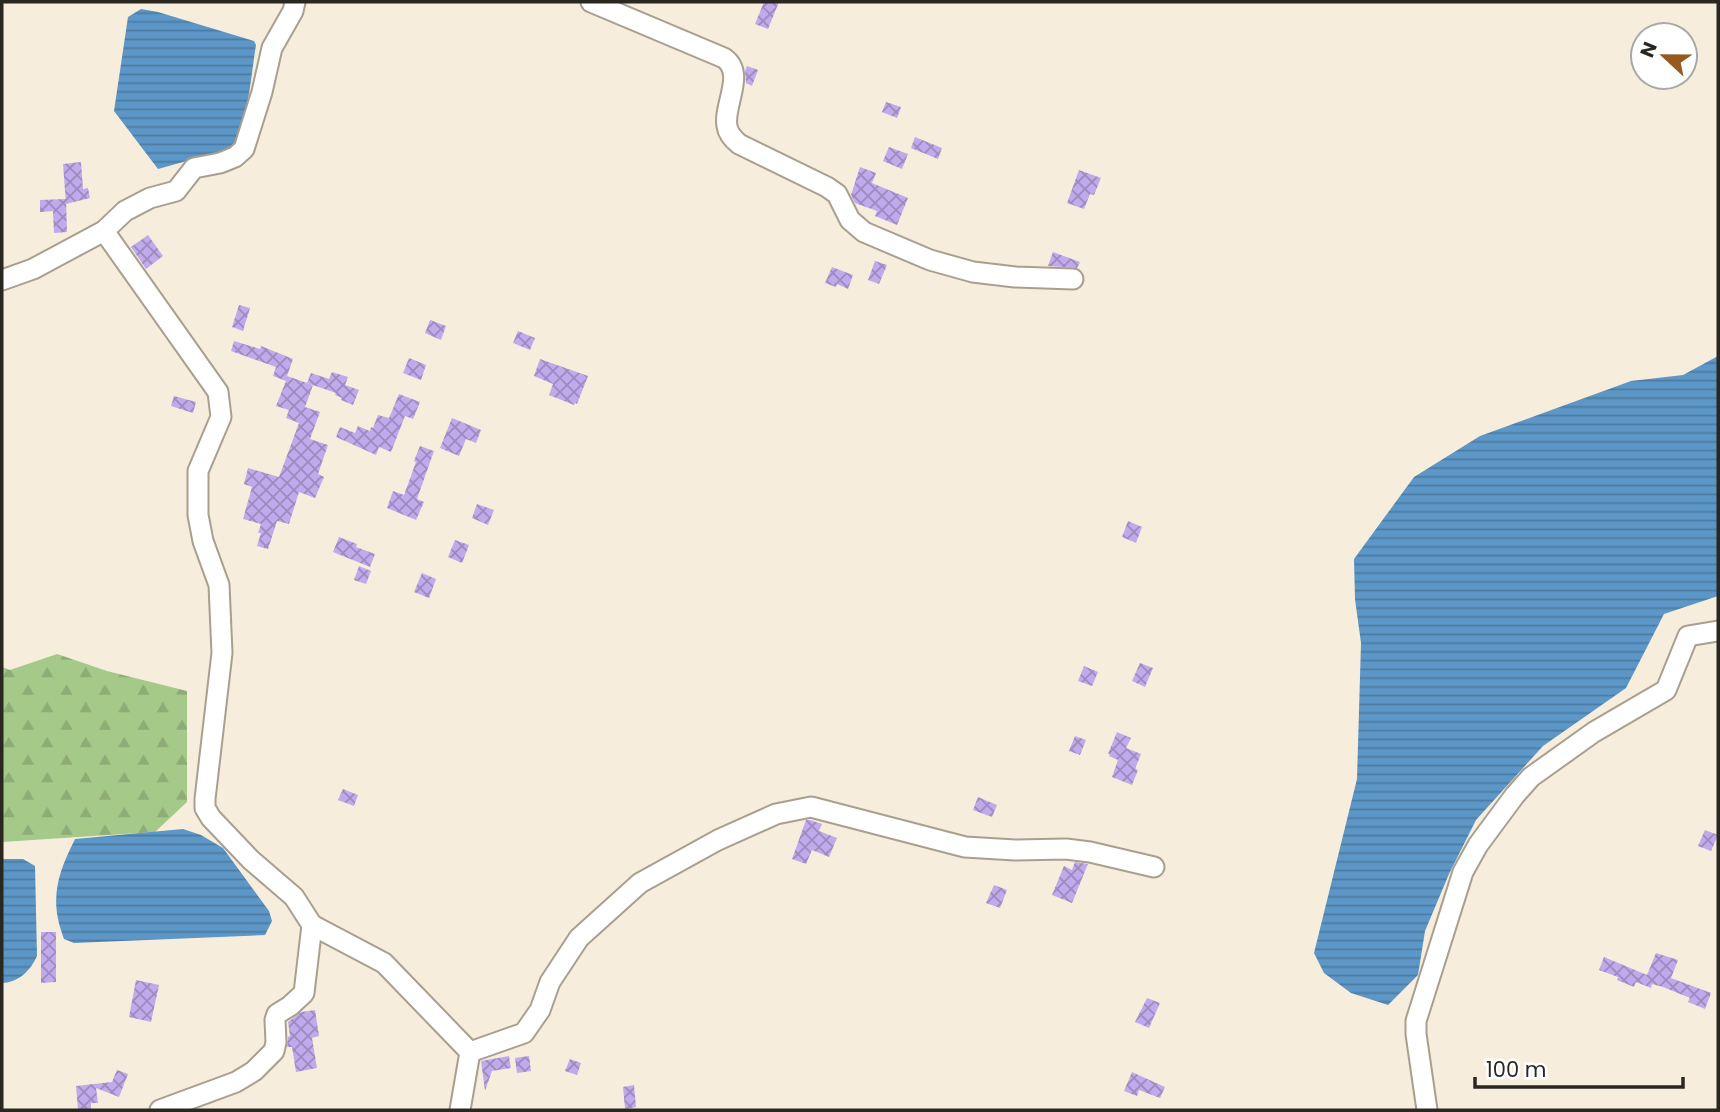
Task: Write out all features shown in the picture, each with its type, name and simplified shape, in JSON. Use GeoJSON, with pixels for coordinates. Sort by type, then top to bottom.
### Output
{"type":"FeatureCollection","features":[{"type":"Feature","properties":{"kind":"street"},"geometry":{"type":"LineString","coordinates":[[2,280],[33,269],[104,231],[125,211],[150,198],[176,191],[194,168],[220,163],[235,157],[244,149],[262,92],[272,48],[293,11],[295,2]]}},
{"type":"Feature","properties":{"kind":"street"},"geometry":{"type":"LineString","coordinates":[[591,2],[731,63],[734,70],[733,86],[726,126],[731,138],[837,194],[849,220],[864,232],[930,260],[973,272],[1073,279]]}},
{"type":"Feature","properties":{"kind":"street"},"geometry":{"type":"LineString","coordinates":[[104,231],[218,392],[221,417],[198,471],[198,515],[203,541],[219,585],[222,653],[205,808],[211,818],[251,860],[295,897],[312,925],[384,962],[470,1052]]}},
{"type":"Feature","properties":{"kind":"street"},"geometry":{"type":"LineString","coordinates":[[1426,1110],[1416,1021],[1463,872],[1478,845],[1531,777],[1594,732],[1665,690],[1688,636],[1718,631]]}},
{"type":"Feature","properties":{"kind":"street"},"geometry":{"type":"LineString","coordinates":[[470,1052],[524,1033],[540,1010],[550,982],[579,938],[640,883],[718,839],[776,814],[811,807],[965,847],[1078,850],[1154,867]]}},
{"type":"Feature","properties":{"kind":"street"},"geometry":{"type":"LineString","coordinates":[[160,1110],[246,1077],[272,1055],[276,1047],[277,1014],[304,993],[312,925]]}},
{"type":"Feature","properties":{"kind":"street"},"geometry":{"type":"LineString","coordinates":[[460,1110],[470,1052]]}},
{"type":"Feature","properties":{"kind":"green space"},"geometry":{"type":"Polygon","coordinates":[[[57,654],[107,671],[187,691],[187,802],[155,832],[2,842],[2,667],[10,670],[57,654]]]}},
{"type":"Feature","properties":{"kind":"water"},"geometry":{"type":"Polygon","coordinates":[[[141,9],[254,41],[256,45],[246,112],[233,148],[158,169],[114,111],[128,17],[141,9]]]}},
{"type":"Feature","properties":{"kind":"water"},"geometry":{"type":"Polygon","coordinates":[[[1718,356],[1718,596],[1664,614],[1626,688],[1543,746],[1476,820],[1425,931],[1418,975],[1388,1005],[1351,993],[1324,973],[1314,953],[1357,779],[1361,643],[1355,599],[1354,559],[1414,477],[1480,436],[1631,381],[1683,375],[1718,356]]]}},
{"type":"Feature","properties":{"kind":"water"},"geometry":{"type":"Polygon","coordinates":[[[183,829],[201,835],[223,848],[269,911],[272,921],[265,935],[74,943],[64,939],[57,912],[57,888],[75,839],[183,829]]]}},
{"type":"Feature","properties":{"kind":"water"},"geometry":{"type":"Polygon","coordinates":[[[2,859],[23,859],[35,866],[37,956],[23,975],[2,983],[2,859]]]}},
{"type":"Feature","properties":{"kind":"building"},"geometry":{"type":"Polygon","coordinates":[[[764,2],[779,2],[768,29],[755,24],[764,2]]]}},
{"type":"Feature","properties":{"kind":"building"},"geometry":{"type":"Polygon","coordinates":[[[747,66],[758,70],[752,86],[746,83],[747,66]]]}},
{"type":"Feature","properties":{"kind":"building"},"geometry":{"type":"Polygon","coordinates":[[[886,102],[901,107],[897,118],[882,112],[886,102]]]}},
{"type":"Feature","properties":{"kind":"building"},"geometry":{"type":"Polygon","coordinates":[[[915,137],[942,148],[938,159],[911,148],[915,137]]]}},
{"type":"Feature","properties":{"kind":"building"},"geometry":{"type":"Polygon","coordinates":[[[889,147],[908,154],[902,169],[883,161],[889,147]]]}},
{"type":"Feature","properties":{"kind":"building"},"geometry":{"type":"Polygon","coordinates":[[[81,162],[83,189],[88,188],[90,198],[66,204],[63,164],[81,162]]]}},
{"type":"Feature","properties":{"kind":"building"},"geometry":{"type":"Polygon","coordinates":[[[860,167],[876,173],[872,183],[908,198],[897,225],[875,216],[877,211],[855,203],[851,195],[860,167]]]}},
{"type":"Feature","properties":{"kind":"building"},"geometry":{"type":"Polygon","coordinates":[[[1079,170],[1101,178],[1084,209],[1067,203],[1079,170]]]}},
{"type":"Feature","properties":{"kind":"building"},"geometry":{"type":"Polygon","coordinates":[[[66,199],[67,232],[54,233],[53,211],[40,212],[40,200],[66,199]]]}},
{"type":"Feature","properties":{"kind":"building"},"geometry":{"type":"Polygon","coordinates":[[[148,235],[163,256],[146,269],[131,247],[148,235]]]}},
{"type":"Feature","properties":{"kind":"building"},"geometry":{"type":"Polygon","coordinates":[[[1053,252],[1080,262],[1077,268],[1048,266],[1053,252]]]}},
{"type":"Feature","properties":{"kind":"building"},"geometry":{"type":"Polygon","coordinates":[[[875,261],[887,265],[879,284],[868,280],[875,261]]]}},
{"type":"Feature","properties":{"kind":"building"},"geometry":{"type":"Polygon","coordinates":[[[832,267],[853,275],[848,289],[825,283],[832,267]]]}},
{"type":"Feature","properties":{"kind":"building"},"geometry":{"type":"Polygon","coordinates":[[[239,305],[250,308],[243,331],[232,327],[239,305]]]}},
{"type":"Feature","properties":{"kind":"building"},"geometry":{"type":"Polygon","coordinates":[[[430,320],[446,326],[441,340],[425,333],[430,320]]]}},
{"type":"Feature","properties":{"kind":"building"},"geometry":{"type":"Polygon","coordinates":[[[518,331],[535,338],[530,350],[513,343],[518,331]]]}},
{"type":"Feature","properties":{"kind":"building"},"geometry":{"type":"Polygon","coordinates":[[[234,341],[260,349],[261,346],[293,359],[287,376],[313,385],[305,407],[320,412],[310,439],[328,445],[318,474],[324,477],[315,498],[299,492],[289,524],[277,521],[268,549],[257,546],[261,524],[243,519],[252,487],[244,484],[248,468],[279,477],[299,423],[286,418],[289,410],[276,406],[286,381],[273,376],[276,367],[231,351],[234,341]]]}},
{"type":"Feature","properties":{"kind":"building"},"geometry":{"type":"Polygon","coordinates":[[[409,358],[426,365],[421,380],[403,373],[409,358]]]}},
{"type":"Feature","properties":{"kind":"building"},"geometry":{"type":"Polygon","coordinates":[[[540,359],[588,376],[577,404],[549,395],[553,384],[534,376],[540,359]]]}},
{"type":"Feature","properties":{"kind":"building"},"geometry":{"type":"Polygon","coordinates":[[[332,372],[348,377],[345,385],[359,390],[353,405],[341,400],[336,393],[307,383],[311,373],[329,379],[332,372]]]}},
{"type":"Feature","properties":{"kind":"building"},"geometry":{"type":"Polygon","coordinates":[[[399,394],[420,402],[413,419],[405,416],[391,452],[379,447],[376,455],[336,437],[340,427],[355,433],[358,426],[370,431],[378,415],[389,418],[399,394]]]}},
{"type":"Feature","properties":{"kind":"building"},"geometry":{"type":"Polygon","coordinates":[[[174,396],[196,402],[193,413],[171,406],[174,396]]]}},
{"type":"Feature","properties":{"kind":"building"},"geometry":{"type":"Polygon","coordinates":[[[452,418],[481,430],[476,443],[466,439],[459,456],[440,448],[452,418]]]}},
{"type":"Feature","properties":{"kind":"building"},"geometry":{"type":"Polygon","coordinates":[[[420,446],[434,451],[417,499],[424,502],[416,520],[387,508],[393,491],[404,495],[420,446]]]}},
{"type":"Feature","properties":{"kind":"building"},"geometry":{"type":"Polygon","coordinates":[[[477,504],[494,510],[488,525],[472,518],[477,504]]]}},
{"type":"Feature","properties":{"kind":"building"},"geometry":{"type":"Polygon","coordinates":[[[1128,521],[1142,527],[1136,543],[1122,537],[1128,521]]]}},
{"type":"Feature","properties":{"kind":"building"},"geometry":{"type":"Polygon","coordinates":[[[339,537],[375,554],[370,567],[333,552],[339,537]]]}},
{"type":"Feature","properties":{"kind":"building"},"geometry":{"type":"Polygon","coordinates":[[[455,540],[469,545],[462,563],[448,557],[455,540]]]}},
{"type":"Feature","properties":{"kind":"building"},"geometry":{"type":"Polygon","coordinates":[[[359,566],[371,571],[366,584],[354,580],[359,566]]]}},
{"type":"Feature","properties":{"kind":"building"},"geometry":{"type":"Polygon","coordinates":[[[422,573],[436,579],[429,598],[414,592],[422,573]]]}},
{"type":"Feature","properties":{"kind":"building"},"geometry":{"type":"Polygon","coordinates":[[[1140,663],[1153,668],[1145,687],[1132,681],[1140,663]]]}},
{"type":"Feature","properties":{"kind":"building"},"geometry":{"type":"Polygon","coordinates":[[[1084,666],[1098,672],[1092,686],[1078,681],[1084,666]]]}},
{"type":"Feature","properties":{"kind":"building"},"geometry":{"type":"Polygon","coordinates":[[[1117,732],[1131,738],[1126,748],[1141,754],[1132,785],[1112,777],[1118,760],[1108,754],[1117,732]]]}},
{"type":"Feature","properties":{"kind":"building"},"geometry":{"type":"Polygon","coordinates":[[[1075,736],[1086,740],[1080,755],[1069,751],[1075,736]]]}},
{"type":"Feature","properties":{"kind":"building"},"geometry":{"type":"Polygon","coordinates":[[[343,789],[358,795],[354,806],[338,800],[343,789]]]}},
{"type":"Feature","properties":{"kind":"building"},"geometry":{"type":"Polygon","coordinates":[[[978,797],[997,805],[992,817],[973,810],[978,797]]]}},
{"type":"Feature","properties":{"kind":"building"},"geometry":{"type":"Polygon","coordinates":[[[806,820],[822,824],[819,831],[837,838],[829,857],[812,850],[806,864],[792,859],[806,820]]]}},
{"type":"Feature","properties":{"kind":"building"},"geometry":{"type":"Polygon","coordinates":[[[1705,830],[1718,835],[1711,851],[1698,846],[1705,830]]]}},
{"type":"Feature","properties":{"kind":"building"},"geometry":{"type":"Polygon","coordinates":[[[1075,862],[1088,864],[1072,903],[1052,895],[1064,866],[1072,870],[1075,862]]]}},
{"type":"Feature","properties":{"kind":"building"},"geometry":{"type":"Polygon","coordinates":[[[994,885],[1007,890],[1000,908],[986,903],[994,885]]]}},
{"type":"Feature","properties":{"kind":"building"},"geometry":{"type":"Polygon","coordinates":[[[41,932],[56,932],[56,982],[41,983],[41,932]]]}},
{"type":"Feature","properties":{"kind":"building"},"geometry":{"type":"Polygon","coordinates":[[[1656,953],[1678,960],[1671,978],[1711,993],[1705,1009],[1688,1002],[1690,998],[1663,987],[1652,984],[1651,988],[1636,982],[1634,987],[1599,970],[1604,957],[1647,975],[1656,953]]]}},
{"type":"Feature","properties":{"kind":"building"},"geometry":{"type":"Polygon","coordinates":[[[136,980],[159,985],[151,1022],[129,1017],[136,980]]]}},
{"type":"Feature","properties":{"kind":"building"},"geometry":{"type":"Polygon","coordinates":[[[1147,998],[1160,1003],[1149,1028],[1135,1022],[1147,998]]]}},
{"type":"Feature","properties":{"kind":"building"},"geometry":{"type":"Polygon","coordinates":[[[315,1010],[319,1036],[312,1038],[317,1068],[296,1072],[292,1047],[287,1047],[290,1036],[288,1022],[301,1012],[315,1010]]]}},
{"type":"Feature","properties":{"kind":"building"},"geometry":{"type":"Polygon","coordinates":[[[509,1056],[511,1068],[492,1071],[485,1091],[481,1061],[509,1056]]]}},
{"type":"Feature","properties":{"kind":"building"},"geometry":{"type":"Polygon","coordinates":[[[529,1056],[531,1071],[517,1073],[515,1058],[529,1056]]]}},
{"type":"Feature","properties":{"kind":"building"},"geometry":{"type":"Polygon","coordinates":[[[570,1059],[581,1063],[577,1075],[565,1071],[570,1059]]]}},
{"type":"Feature","properties":{"kind":"building"},"geometry":{"type":"Polygon","coordinates":[[[117,1070],[128,1074],[119,1097],[96,1088],[98,1103],[91,1103],[91,1110],[78,1110],[76,1086],[112,1082],[117,1070]]]}},
{"type":"Feature","properties":{"kind":"building"},"geometry":{"type":"Polygon","coordinates":[[[1132,1072],[1165,1087],[1160,1098],[1139,1090],[1137,1096],[1124,1091],[1132,1072]]]}},
{"type":"Feature","properties":{"kind":"building"},"geometry":{"type":"Polygon","coordinates":[[[634,1085],[636,1107],[625,1109],[623,1087],[634,1085]]]}}]}
